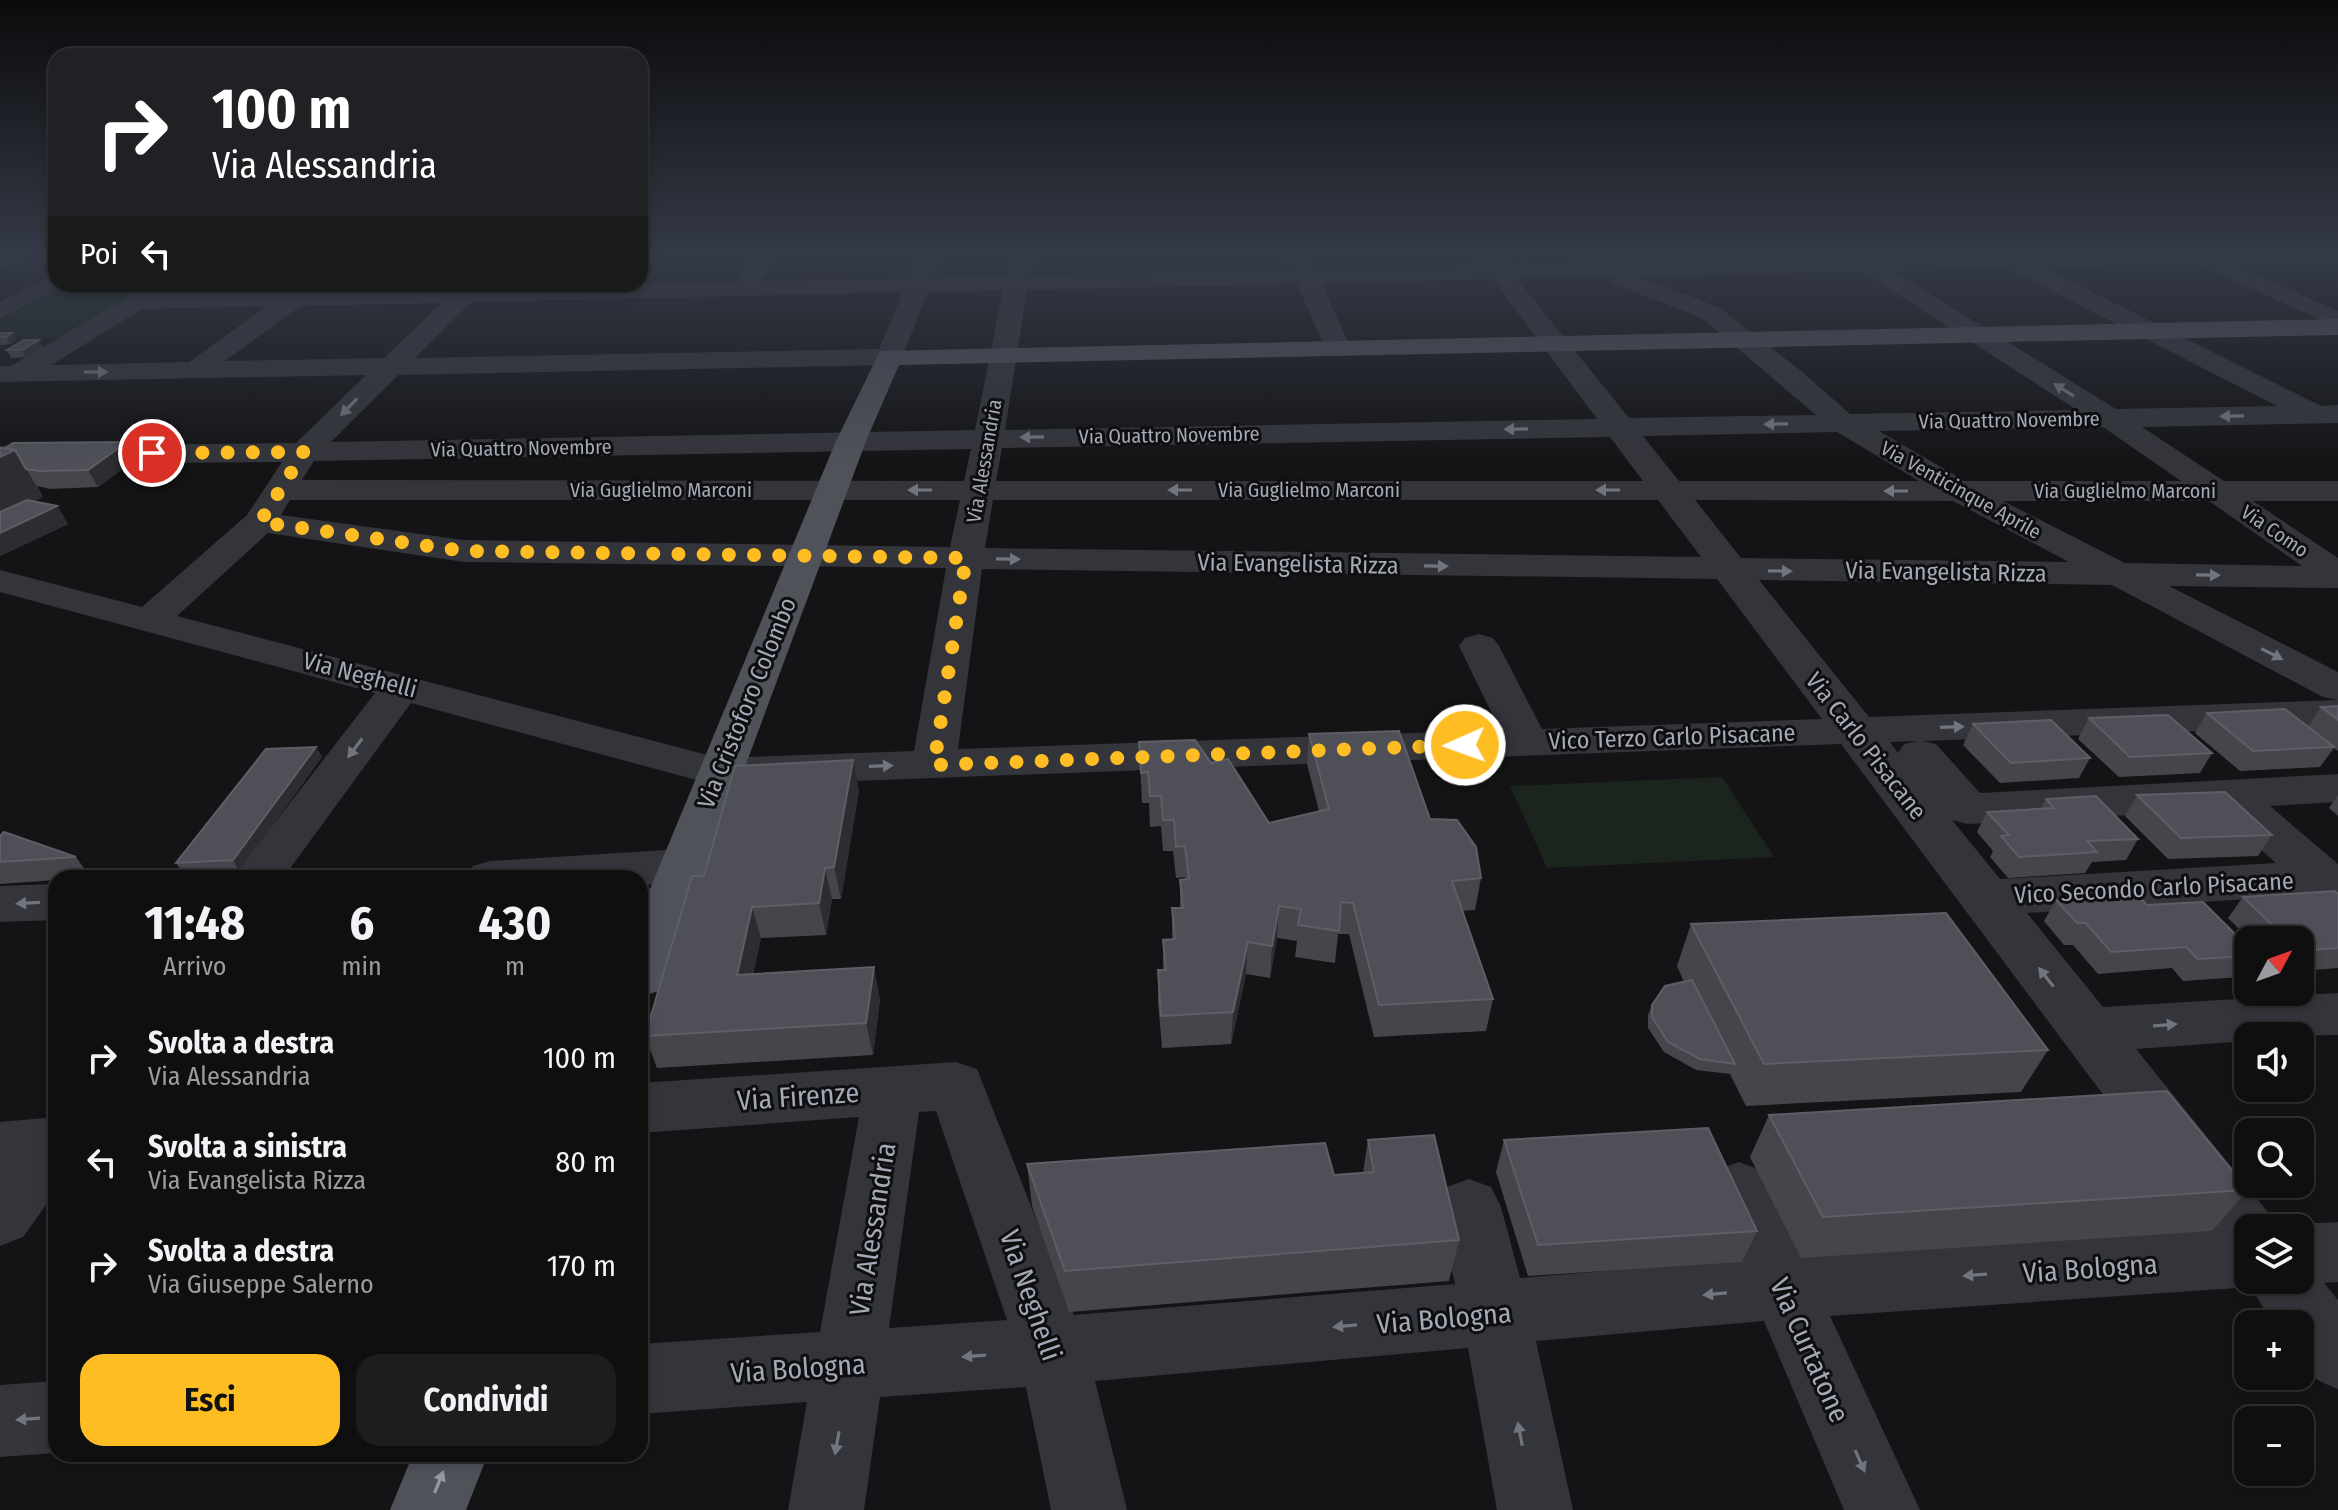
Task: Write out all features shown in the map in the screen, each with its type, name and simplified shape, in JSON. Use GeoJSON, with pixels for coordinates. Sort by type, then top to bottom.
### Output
{"type":"FeatureCollection","features":[{"type":"Feature","properties":{"kind":"main road"},"geometry":{"type":"LineString","coordinates":[[889,357],[2338,327]]}},
{"type":"Feature","properties":{"kind":"main road","name":"Via Cristoforo Colombo"},"geometry":{"type":"LineString","coordinates":[[648,956],[851,441],[889,357]]}},
{"type":"Feature","properties":{"kind":"main road"},"geometry":{"type":"LineString","coordinates":[[428,1510],[448,1462]]}},
{"type":"Feature","properties":{"kind":"street"},"geometry":{"type":"LineString","coordinates":[[9,373],[96,324]]}},
{"type":"Feature","properties":{"kind":"street"},"geometry":{"type":"LineString","coordinates":[[196,370],[258,324]]}},
{"type":"Feature","properties":{"kind":"street"},"geometry":{"type":"LineString","coordinates":[[149,621],[260,522],[304,452],[433,324]]}},
{"type":"Feature","properties":{"kind":"street","name":"Via Cristoforo Colombo"},"geometry":{"type":"LineString","coordinates":[[889,357],[903,324]]}},
{"type":"Feature","properties":{"kind":"street","name":"Via Alessandria"},"geometry":{"type":"LineString","coordinates":[[934,765],[966,558],[1009,324]]}},
{"type":"Feature","properties":{"kind":"street"},"geometry":{"type":"LineString","coordinates":[[1328,324],[1338,348]]}},
{"type":"Feature","properties":{"kind":"street","name":"Via Carlo Pisacane"},"geometry":{"type":"LineString","coordinates":[[1539,324],[2234,1219]]}},
{"type":"Feature","properties":{"kind":"street","name":"Via Venticinque Aprile"},"geometry":{"type":"LineString","coordinates":[[1725,324],[1790,376],[1841,422],[1959,491],[2338,688]]}},
{"type":"Feature","properties":{"kind":"street","name":"Via Como"},"geometry":{"type":"LineString","coordinates":[[1959,324],[2111,419],[2338,575]]}},
{"type":"Feature","properties":{"kind":"street"},"geometry":{"type":"LineString","coordinates":[[2138,324],[2330,418]]}},
{"type":"Feature","properties":{"kind":"street"},"geometry":{"type":"LineString","coordinates":[[9,373],[889,357]]}},
{"type":"Feature","properties":{"kind":"street","name":"Via Quattro Novembre"},"geometry":{"type":"LineString","coordinates":[[0,455],[304,452],[1841,422],[2330,418]]}},
{"type":"Feature","properties":{"kind":"street","name":"Via Guglielmo Marconi"},"geometry":{"type":"LineString","coordinates":[[280,490],[2338,491]]}},
{"type":"Feature","properties":{"kind":"street","name":"Via Evangelista Rizza"},"geometry":{"type":"LineString","coordinates":[[260,522],[464,551],[1730,570],[2338,575]]}},
{"type":"Feature","properties":{"kind":"street","name":"Via Neghelli"},"geometry":{"type":"LineString","coordinates":[[0,581],[719,772]]}},
{"type":"Feature","properties":{"kind":"street"},"geometry":{"type":"LineString","coordinates":[[1479,646],[1528,743]]}},
{"type":"Feature","properties":{"kind":"street"},"geometry":{"type":"LineString","coordinates":[[263,870],[402,686]]}},
{"type":"Feature","properties":{"kind":"street","name":"Vico Terzo Carlo Pisacane"},"geometry":{"type":"LineString","coordinates":[[719,772],[2338,713]]}},
{"type":"Feature","properties":{"kind":"street"},"geometry":{"type":"LineString","coordinates":[[2297,735],[2338,769]]}},
{"type":"Feature","properties":{"kind":"street"},"geometry":{"type":"LineString","coordinates":[[2174,739],[2330,884]]}},
{"type":"Feature","properties":{"kind":"street"},"geometry":{"type":"LineString","coordinates":[[2057,744],[2114,802]]}},
{"type":"Feature","properties":{"kind":"street"},"geometry":{"type":"LineString","coordinates":[[1920,754],[1968,809],[2338,788]]}},
{"type":"Feature","properties":{"kind":"street"},"geometry":{"type":"LineString","coordinates":[[618,870],[682,866]]}},
{"type":"Feature","properties":{"kind":"street","name":"Vico Secondo Carlo Pisacane"},"geometry":{"type":"LineString","coordinates":[[1985,898],[2330,884]]}},
{"type":"Feature","properties":{"kind":"street"},"geometry":{"type":"LineString","coordinates":[[0,904],[48,902]]}},
{"type":"Feature","properties":{"kind":"street"},"geometry":{"type":"LineString","coordinates":[[2087,1030],[2338,1014]]}},
{"type":"Feature","properties":{"kind":"street","name":"Via Neghelli"},"geometry":{"type":"LineString","coordinates":[[956,1086],[1053,1351],[1089,1510]]}},
{"type":"Feature","properties":{"kind":"street","name":"Via Firenze"},"geometry":{"type":"LineString","coordinates":[[648,1107],[956,1086]]}},
{"type":"Feature","properties":{"kind":"street","name":"Via Alessandria"},"geometry":{"type":"LineString","coordinates":[[826,1510],[893,1089]]}},
{"type":"Feature","properties":{"kind":"street"},"geometry":{"type":"LineString","coordinates":[[0,1217],[42,1145]]}},
{"type":"Feature","properties":{"kind":"street","name":"Via Curtatone"},"geometry":{"type":"LineString","coordinates":[[1739,1189],[1882,1510]]}},
{"type":"Feature","properties":{"kind":"street"},"geometry":{"type":"LineString","coordinates":[[1469,1207],[1496,1314],[1535,1510]]}},
{"type":"Feature","properties":{"kind":"street"},"geometry":{"type":"LineString","coordinates":[[2314,1253],[2338,1252]]}},
{"type":"Feature","properties":{"kind":"street","name":"Via Bologna"},"geometry":{"type":"LineString","coordinates":[[648,1378],[1053,1351],[1782,1288],[2234,1259]]}},
{"type":"Feature","properties":{"kind":"street"},"geometry":{"type":"LineString","coordinates":[[2292,1294],[2338,1355]]}},
{"type":"Feature","properties":{"kind":"street"},"geometry":{"type":"LineString","coordinates":[[0,1421],[48,1418]]}},
{"type":"Feature","properties":{"kind":"shaded area"},"geometry":{"type":"Polygon","coordinates":[[[0,324],[84,324],[61,338],[0,340],[0,324]]]}},
{"type":"Feature","properties":{"kind":"shaded area"},"geometry":{"type":"Polygon","coordinates":[[[1722,777],[1774,857],[1547,868],[1510,786],[1722,777]]]}},
{"type":"Feature","properties":{"kind":"building"},"geometry":{"type":"Polygon","coordinates":[[[24,340],[39,340],[22,350],[7,350],[24,340]]]}},
{"type":"Feature","properties":{"kind":"building"},"geometry":{"type":"Polygon","coordinates":[[[127,442],[88,470],[26,469],[15,450],[5,448],[13,443],[127,442]]]}},
{"type":"Feature","properties":{"kind":"building"},"geometry":{"type":"Polygon","coordinates":[[[0,448],[15,450],[0,457],[0,448]]]}},
{"type":"Feature","properties":{"kind":"building"},"geometry":{"type":"Polygon","coordinates":[[[27,500],[57,506],[0,533],[0,512],[27,500]]]}},
{"type":"Feature","properties":{"kind":"building"},"geometry":{"type":"Polygon","coordinates":[[[2338,706],[2338,720],[2321,707],[2338,706]]]}},
{"type":"Feature","properties":{"kind":"building"},"geometry":{"type":"Polygon","coordinates":[[[2285,709],[2334,747],[2253,751],[2207,713],[2285,709]]]}},
{"type":"Feature","properties":{"kind":"building"},"geometry":{"type":"Polygon","coordinates":[[[2168,715],[2212,753],[2130,757],[2089,718],[2168,715]]]}},
{"type":"Feature","properties":{"kind":"building"},"geometry":{"type":"Polygon","coordinates":[[[2051,720],[2090,758],[2011,763],[1973,724],[2051,720]]]}},
{"type":"Feature","properties":{"kind":"building"},"geometry":{"type":"Polygon","coordinates":[[[1399,731],[1430,819],[1457,820],[1476,847],[1481,878],[1452,881],[1493,999],[1379,1005],[1353,903],[1341,902],[1339,931],[1298,925],[1301,909],[1279,906],[1272,946],[1248,942],[1233,1012],[1161,1016],[1158,970],[1166,970],[1163,940],[1175,939],[1172,908],[1183,908],[1180,880],[1189,879],[1185,846],[1176,847],[1174,820],[1163,820],[1161,796],[1150,796],[1148,772],[1141,773],[1139,742],[1195,740],[1211,763],[1228,759],[1269,823],[1329,809],[1309,734],[1399,731]]]}},
{"type":"Feature","properties":{"kind":"building"},"geometry":{"type":"Polygon","coordinates":[[[316,747],[233,860],[176,863],[266,749],[316,747]]]}},
{"type":"Feature","properties":{"kind":"building"},"geometry":{"type":"Polygon","coordinates":[[[853,760],[834,867],[825,868],[819,903],[752,907],[737,975],[874,967],[866,1023],[648,1036],[648,1026],[692,876],[704,876],[735,766],[853,760]]]}},
{"type":"Feature","properties":{"kind":"building"},"geometry":{"type":"Polygon","coordinates":[[[2225,792],[2272,835],[2181,838],[2137,795],[2225,792]]]}},
{"type":"Feature","properties":{"kind":"building"},"geometry":{"type":"Polygon","coordinates":[[[2096,796],[2138,839],[2087,841],[2097,852],[2019,857],[2001,836],[2009,835],[1987,812],[2054,808],[2046,799],[2096,796]]]}},
{"type":"Feature","properties":{"kind":"building"},"geometry":{"type":"Polygon","coordinates":[[[4,832],[76,857],[0,862],[0,836],[4,832]]]}},
{"type":"Feature","properties":{"kind":"building"},"geometry":{"type":"Polygon","coordinates":[[[2335,891],[2338,894],[2338,948],[2314,950],[2314,926],[2273,926],[2243,897],[2335,891]]]}},
{"type":"Feature","properties":{"kind":"building"},"geometry":{"type":"Polygon","coordinates":[[[2137,895],[2147,905],[2203,902],[2234,933],[2234,957],[2198,959],[2186,947],[2111,952],[2086,923],[2077,923],[2056,900],[2137,895]]]}},
{"type":"Feature","properties":{"kind":"building"},"geometry":{"type":"Polygon","coordinates":[[[1946,913],[2048,1050],[1764,1064],[1691,924],[1946,913]]]}},
{"type":"Feature","properties":{"kind":"building"},"geometry":{"type":"Polygon","coordinates":[[[1692,980],[1735,1064],[1700,1059],[1668,1042],[1652,1017],[1652,1005],[1665,986],[1692,980]]]}},
{"type":"Feature","properties":{"kind":"building"},"geometry":{"type":"Polygon","coordinates":[[[2167,1091],[2234,1173],[2234,1191],[1823,1217],[1769,1115],[2167,1091]]]}},
{"type":"Feature","properties":{"kind":"building"},"geometry":{"type":"Polygon","coordinates":[[[1708,1128],[1757,1231],[1538,1245],[1504,1140],[1708,1128]]]}},
{"type":"Feature","properties":{"kind":"building"},"geometry":{"type":"Polygon","coordinates":[[[1434,1135],[1459,1240],[1065,1271],[1027,1164],[1325,1143],[1334,1175],[1374,1172],[1368,1140],[1434,1135]]]}},
{"type":"Feature","properties":{"kind":"route"},"geometry":{"type":"LineString","coordinates":[[152,453],[304,452],[260,522],[464,551],[966,558],[934,765],[1465,745]]}}]}
